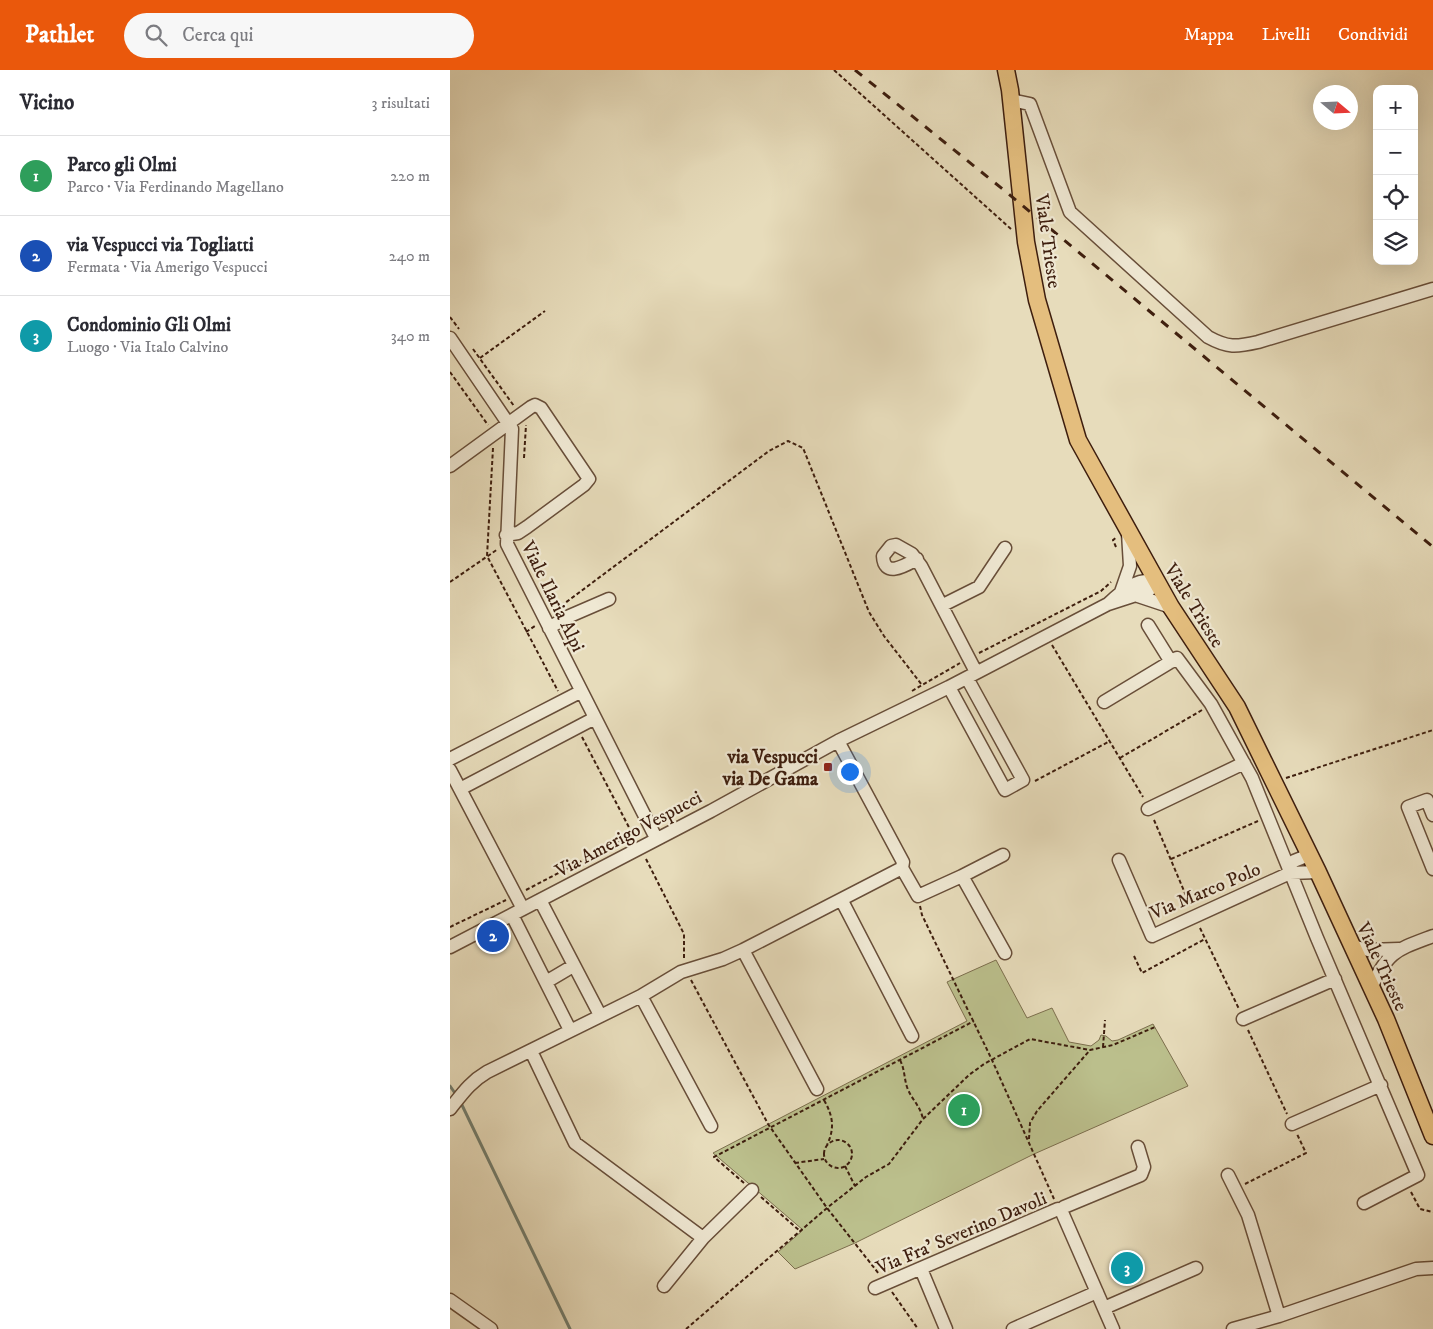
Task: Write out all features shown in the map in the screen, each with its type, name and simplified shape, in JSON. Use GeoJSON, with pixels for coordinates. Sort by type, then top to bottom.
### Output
{"type":"FeatureCollection","features":[{"type":"Feature","properties":{"kind":"main road","name":"Viale Trieste"},"geometry":{"type":"LineString","coordinates":[[1006,70],[1012,100],[1026,242],[1039,309],[1078,440],[1156,582],[1237,707],[1275,782],[1352,946],[1364,956],[1371,988],[1433,1136]]}},
{"type":"Feature","properties":{"kind":"street"},"geometry":{"type":"LineString","coordinates":[[1012,100],[1030,104],[1034,109],[1039,130],[1070,212],[1208,337],[1222,345],[1234,347],[1258,342],[1433,289]]}},
{"type":"Feature","properties":{"kind":"street","name":"Viale Ilaria Alpi"},"geometry":{"type":"LineString","coordinates":[[450,338],[510,424],[513,436],[506,540],[580,692],[656,838]]}},
{"type":"Feature","properties":{"kind":"street"},"geometry":{"type":"LineString","coordinates":[[450,466],[532,407],[539,407],[589,479],[584,485],[527,527],[506,540]]}},
{"type":"Feature","properties":{"kind":"street","name":"Via Amerigo Vespucci"},"geometry":{"type":"LineString","coordinates":[[1121,592],[1130,566],[1128,531]]}},
{"type":"Feature","properties":{"kind":"street"},"geometry":{"type":"LineString","coordinates":[[943,605],[979,587],[1005,548]]}},
{"type":"Feature","properties":{"kind":"street"},"geometry":{"type":"LineString","coordinates":[[917,559],[943,605],[969,658],[972,675],[1023,780],[1005,790],[949,687]]}},
{"type":"Feature","properties":{"kind":"street","name":"Via Amerigo Vespucci"},"geometry":{"type":"LineString","coordinates":[[450,947],[711,811],[838,741],[949,687],[1108,604],[1148,591],[1156,582],[1149,580],[1140,582],[1121,592],[1108,604]]}},
{"type":"Feature","properties":{"kind":"street"},"geometry":{"type":"LineString","coordinates":[[1135,596],[1171,607]]}},
{"type":"Feature","properties":{"kind":"street"},"geometry":{"type":"LineString","coordinates":[[549,628],[565,618],[608,599]]}},
{"type":"Feature","properties":{"kind":"street"},"geometry":{"type":"LineString","coordinates":[[1104,702],[1171,662],[1148,625]]}},
{"type":"Feature","properties":{"kind":"street","name":"Via Marco Polo"},"geometry":{"type":"LineString","coordinates":[[1171,662],[1177,658],[1211,704],[1244,763],[1418,1175],[1407,1181]]}},
{"type":"Feature","properties":{"kind":"street"},"geometry":{"type":"LineString","coordinates":[[450,760],[580,692]]}},
{"type":"Feature","properties":{"kind":"street"},"geometry":{"type":"LineString","coordinates":[[460,790],[595,718]]}},
{"type":"Feature","properties":{"kind":"street"},"geometry":{"type":"LineString","coordinates":[[838,741],[903,862],[902,868],[918,896],[962,876],[1003,854]]}},
{"type":"Feature","properties":{"kind":"street"},"geometry":{"type":"LineString","coordinates":[[1148,808],[1244,763]]}},
{"type":"Feature","properties":{"kind":"street"},"geometry":{"type":"LineString","coordinates":[[450,770],[515,895],[517,912],[546,982],[570,1030]]}},
{"type":"Feature","properties":{"kind":"street"},"geometry":{"type":"LineString","coordinates":[[1433,814],[1427,800],[1408,807],[1433,869]]}},
{"type":"Feature","properties":{"kind":"street","name":"Via Marco Polo"},"geometry":{"type":"LineString","coordinates":[[1289,870],[1294,861],[1309,855]]}},
{"type":"Feature","properties":{"kind":"street","name":"Via Marco Polo"},"geometry":{"type":"LineString","coordinates":[[1119,860],[1152,936],[1289,870],[1318,872]]}},
{"type":"Feature","properties":{"kind":"street"},"geometry":{"type":"LineString","coordinates":[[452,1107],[463,1091],[481,1075],[640,996],[686,970],[722,960],[842,901],[902,868]]}},
{"type":"Feature","properties":{"kind":"street"},"geometry":{"type":"LineString","coordinates":[[962,876],[1005,953]]}},
{"type":"Feature","properties":{"kind":"street"},"geometry":{"type":"LineString","coordinates":[[540,900],[600,1015]]}},
{"type":"Feature","properties":{"kind":"street"},"geometry":{"type":"LineString","coordinates":[[842,901],[912,1036]]}},
{"type":"Feature","properties":{"kind":"street"},"geometry":{"type":"LineString","coordinates":[[1364,956],[1399,949],[1433,936]]}},
{"type":"Feature","properties":{"kind":"street"},"geometry":{"type":"LineString","coordinates":[[1371,988],[1382,964],[1399,949]]}},
{"type":"Feature","properties":{"kind":"street"},"geometry":{"type":"LineString","coordinates":[[743,950],[817,1089]]}},
{"type":"Feature","properties":{"kind":"street"},"geometry":{"type":"LineString","coordinates":[[1364,956],[1382,964]]}},
{"type":"Feature","properties":{"kind":"street"},"geometry":{"type":"LineString","coordinates":[[546,982],[573,966]]}},
{"type":"Feature","properties":{"kind":"street"},"geometry":{"type":"LineString","coordinates":[[1243,1019],[1334,978]]}},
{"type":"Feature","properties":{"kind":"street"},"geometry":{"type":"LineString","coordinates":[[640,996],[712,1126]]}},
{"type":"Feature","properties":{"kind":"street"},"geometry":{"type":"LineString","coordinates":[[531,1051],[575,1142],[703,1238]]}},
{"type":"Feature","properties":{"kind":"street"},"geometry":{"type":"LineString","coordinates":[[1292,1124],[1381,1085]]}},
{"type":"Feature","properties":{"kind":"street","name":"Via Fra' Severino Davoli"},"geometry":{"type":"LineString","coordinates":[[875,1288],[1141,1175],[1144,1166],[1138,1147]]}},
{"type":"Feature","properties":{"kind":"street"},"geometry":{"type":"LineString","coordinates":[[1228,1175],[1248,1215],[1279,1316]]}},
{"type":"Feature","properties":{"kind":"street"},"geometry":{"type":"LineString","coordinates":[[1364,1203],[1407,1181]]}},
{"type":"Feature","properties":{"kind":"street"},"geometry":{"type":"LineString","coordinates":[[664,1286],[703,1238],[752,1190]]}},
{"type":"Feature","properties":{"kind":"street"},"geometry":{"type":"LineString","coordinates":[[1059,1210],[1113,1329]]}},
{"type":"Feature","properties":{"kind":"street"},"geometry":{"type":"LineString","coordinates":[[1104,1308],[1196,1268]]}},
{"type":"Feature","properties":{"kind":"street"},"geometry":{"type":"LineString","coordinates":[[1233,1329],[1279,1316],[1416,1269],[1433,1268]]}},
{"type":"Feature","properties":{"kind":"street"},"geometry":{"type":"LineString","coordinates":[[920,1269],[946,1329]]}},
{"type":"Feature","properties":{"kind":"street"},"geometry":{"type":"LineString","coordinates":[[1013,1329],[1097,1292]]}},
{"type":"Feature","properties":{"kind":"street"},"geometry":{"type":"LineString","coordinates":[[450,1300],[483,1327]]}},
{"type":"Feature","properties":{"kind":"path"},"geometry":{"type":"LineString","coordinates":[[834,70],[1026,242]]}},
{"type":"Feature","properties":{"kind":"path"},"geometry":{"type":"LineString","coordinates":[[470,366],[545,311]]}},
{"type":"Feature","properties":{"kind":"path"},"geometry":{"type":"LineString","coordinates":[[560,607],[769,451],[788,441],[803,448],[869,612],[884,636],[922,685]]}},
{"type":"Feature","properties":{"kind":"path"},"geometry":{"type":"LineString","coordinates":[[1117,549],[1113,540],[1128,531]]}},
{"type":"Feature","properties":{"kind":"path"},"geometry":{"type":"LineString","coordinates":[[450,582],[506,540]]}},
{"type":"Feature","properties":{"kind":"path"},"geometry":{"type":"LineString","coordinates":[[906,695],[969,658],[1101,591],[1111,582]]}},
{"type":"Feature","properties":{"kind":"path"},"geometry":{"type":"LineString","coordinates":[[1120,758],[1211,704]]}},
{"type":"Feature","properties":{"kind":"path"},"geometry":{"type":"LineString","coordinates":[[1275,782],[1433,730]]}},
{"type":"Feature","properties":{"kind":"path"},"geometry":{"type":"LineString","coordinates":[[1032,782],[1110,741]]}},
{"type":"Feature","properties":{"kind":"path"},"geometry":{"type":"LineString","coordinates":[[450,927],[684,808],[701,804]]}},
{"type":"Feature","properties":{"kind":"path"},"geometry":{"type":"LineString","coordinates":[[1171,860],[1267,816]]}},
{"type":"Feature","properties":{"kind":"path"},"geometry":{"type":"LineString","coordinates":[[918,896],[922,916],[974,1021],[1059,1210]]}},
{"type":"Feature","properties":{"kind":"path"},"geometry":{"type":"LineString","coordinates":[[1134,956],[1142,974],[1206,938]]}},
{"type":"Feature","properties":{"kind":"path"},"geometry":{"type":"LineString","coordinates":[[686,970],[770,1128],[827,1208],[855,1243]]}},
{"type":"Feature","properties":{"kind":"path"},"geometry":{"type":"LineString","coordinates":[[1103,1047],[1105,1020]]}},
{"type":"Feature","properties":{"kind":"path"},"geometry":{"type":"LineString","coordinates":[[716,1156],[974,1021]]}},
{"type":"Feature","properties":{"kind":"path"},"geometry":{"type":"LineString","coordinates":[[686,1329],[827,1208],[888,1164],[923,1119],[969,1076],[992,1060],[1030,1039],[1090,1050],[1113,1045],[1155,1027]]}},
{"type":"Feature","properties":{"kind":"path"},"geometry":{"type":"LineString","coordinates":[[1028,1141],[1030,1123],[1037,1111],[1090,1050]]}},
{"type":"Feature","properties":{"kind":"path"},"geometry":{"type":"LineString","coordinates":[[900,1060],[905,1071],[906,1086],[920,1106],[923,1119]]}},
{"type":"Feature","properties":{"kind":"path"},"geometry":{"type":"LineString","coordinates":[[824,1100],[831,1113],[833,1124],[823,1154],[824,1159],[832,1168],[845,1166],[852,1156],[849,1146],[838,1140],[827,1145]]}},
{"type":"Feature","properties":{"kind":"path"},"geometry":{"type":"LineString","coordinates":[[795,1163],[824,1159]]}},
{"type":"Feature","properties":{"kind":"path"},"geometry":{"type":"LineString","coordinates":[[845,1166],[856,1186]]}},
{"type":"Feature","properties":{"kind":"path"},"geometry":{"type":"LineString","coordinates":[[1407,1181],[1420,1209],[1433,1212]]}},
{"type":"Feature","properties":{"kind":"green space"},"geometry":{"type":"Polygon","coordinates":[[[996,960],[1027,1018],[1052,1008],[1069,1042],[1091,1046],[1099,1040],[1101,1035],[1106,1036],[1112,1041],[1118,1040],[1153,1024],[1188,1086],[1034,1154],[855,1243],[795,1269],[778,1252],[803,1230],[713,1153],[967,1021],[947,982],[996,960]]]}},
{"type":"Feature","properties":{"kind":"waterway"},"geometry":{"type":"LineString","coordinates":[[450,1086],[457,1096]]}},
{"type":"Feature","properties":{"kind":"waterway"},"geometry":{"type":"LineString","coordinates":[[460,1101],[570,1329]]}},
{"type":"Feature","properties":{"kind":"railway"},"geometry":{"type":"LineString","coordinates":[[855,70],[1005,191],[1433,547]]}},
{"type":"Feature","properties":{"kind":"place","name":"via Vespucci via De Gama"},"geometry":{"type":"Point","coordinates":[828,767]}},
{"type":"Feature","properties":{"kind":"place","name":"via Vespucci via Togliatti"},"geometry":{"type":"Point","coordinates":[493,936]}},
{"type":"Feature","properties":{"kind":"place","name":"Parco gli Olmi"},"geometry":{"type":"Point","coordinates":[964,1110]}},
{"type":"Feature","properties":{"kind":"place","name":"Condominio Gli Olmi"},"geometry":{"type":"Point","coordinates":[1127,1268]}}]}
